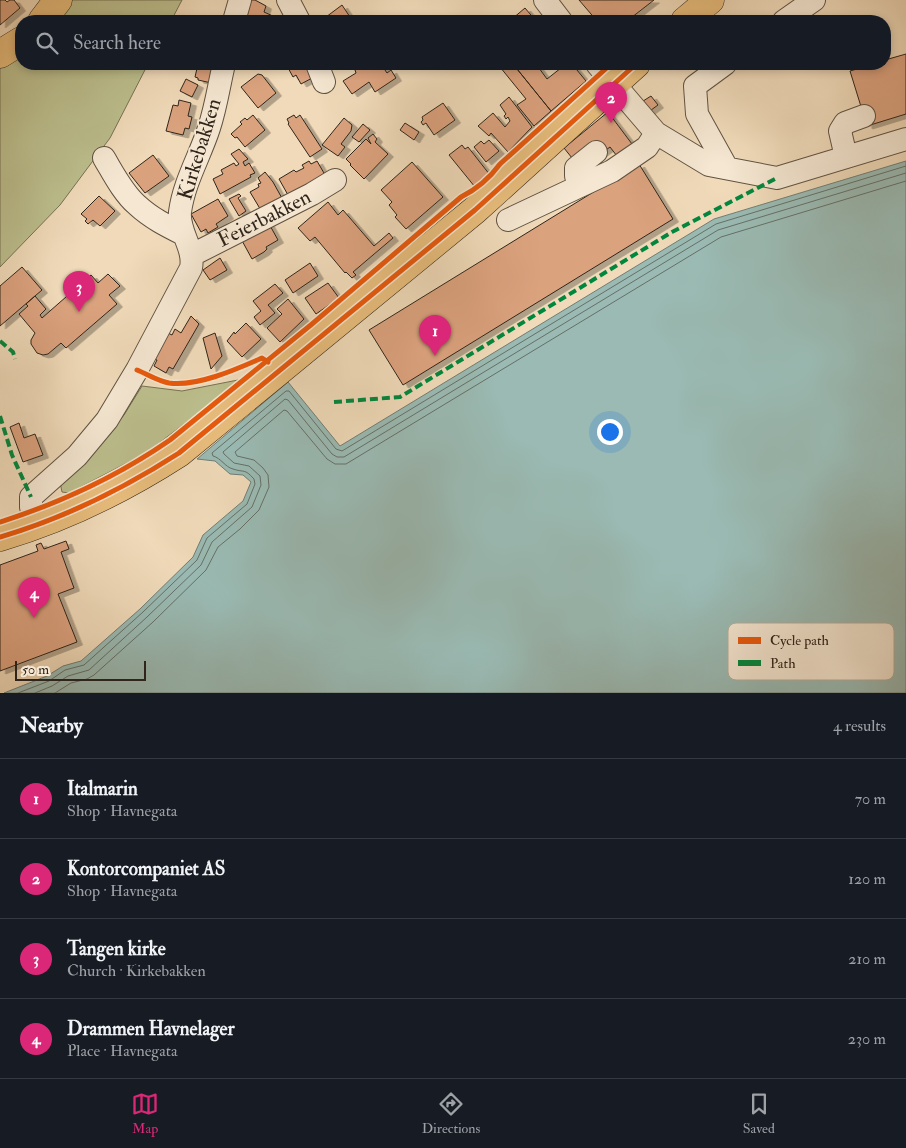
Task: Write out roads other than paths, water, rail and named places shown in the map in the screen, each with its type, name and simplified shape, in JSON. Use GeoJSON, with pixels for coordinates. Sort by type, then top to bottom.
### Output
{"type":"FeatureCollection","features":[{"type":"Feature","properties":{"kind":"main road"},"geometry":{"type":"LineString","coordinates":[[47,15],[58,0]]}},
{"type":"Feature","properties":{"kind":"main road"},"geometry":{"type":"LineString","coordinates":[[692,15],[710,0]]}},
{"type":"Feature","properties":{"kind":"main road"},"geometry":{"type":"LineString","coordinates":[[0,54],[15,45]]}},
{"type":"Feature","properties":{"kind":"main road"},"geometry":{"type":"LineString","coordinates":[[0,537],[36,526],[84,506],[153,470],[179,452],[434,244],[548,145],[606,74],[618,70]]}},
{"type":"Feature","properties":{"kind":"street"},"geometry":{"type":"LineString","coordinates":[[236,15],[240,0]]}},
{"type":"Feature","properties":{"kind":"street"},"geometry":{"type":"LineString","coordinates":[[288,0],[296,15]]}},
{"type":"Feature","properties":{"kind":"street"},"geometry":{"type":"LineString","coordinates":[[545,0],[556,15]]}},
{"type":"Feature","properties":{"kind":"street"},"geometry":{"type":"LineString","coordinates":[[793,15],[814,0]]}},
{"type":"Feature","properties":{"kind":"street","name":"Kirkebakken"},"geometry":{"type":"LineString","coordinates":[[192,255],[180,221],[184,196],[190,176],[210,128],[223,70]]}},
{"type":"Feature","properties":{"kind":"street"},"geometry":{"type":"LineString","coordinates":[[717,70],[695,86],[697,114],[727,168]]}},
{"type":"Feature","properties":{"kind":"street"},"geometry":{"type":"LineString","coordinates":[[606,74],[656,133],[709,165],[777,178],[906,139]]}},
{"type":"Feature","properties":{"kind":"street"},"geometry":{"type":"LineString","coordinates":[[846,157],[840,132],[845,122],[864,116]]}},
{"type":"Feature","properties":{"kind":"street"},"geometry":{"type":"LineString","coordinates":[[508,220],[612,171],[648,147],[656,133]]}},
{"type":"Feature","properties":{"kind":"street"},"geometry":{"type":"LineString","coordinates":[[581,185],[576,176],[576,168],[596,152]]}},
{"type":"Feature","properties":{"kind":"street"},"geometry":{"type":"LineString","coordinates":[[104,158],[136,205],[156,220],[184,234]]}},
{"type":"Feature","properties":{"kind":"street","name":"Feierbakken"},"geometry":{"type":"LineString","coordinates":[[192,255],[336,180]]}},
{"type":"Feature","properties":{"kind":"street"},"geometry":{"type":"LineString","coordinates":[[36,526],[31,508],[31,497],[77,456],[107,420],[137,370],[191,268],[192,255]]}},
{"type":"Feature","properties":{"kind":"water"},"geometry":{"type":"Polygon","coordinates":[[[906,161],[906,693],[4,693],[47,676],[63,666],[81,661],[140,609],[193,557],[203,535],[243,501],[251,482],[243,475],[230,474],[215,461],[197,459],[288,382],[340,446],[714,219],[906,161]]]}},
{"type":"Feature","properties":{"kind":"place","name":"Kontorcompaniet AS"},"geometry":{"type":"Point","coordinates":[611,123]}},
{"type":"Feature","properties":{"kind":"place","name":"Tangen kirke"},"geometry":{"type":"Point","coordinates":[79,312]}},
{"type":"Feature","properties":{"kind":"place","name":"Italmarin"},"geometry":{"type":"Point","coordinates":[435,356]}},
{"type":"Feature","properties":{"kind":"place","name":"Drammen Havnelager"},"geometry":{"type":"Point","coordinates":[34,618]}}]}
